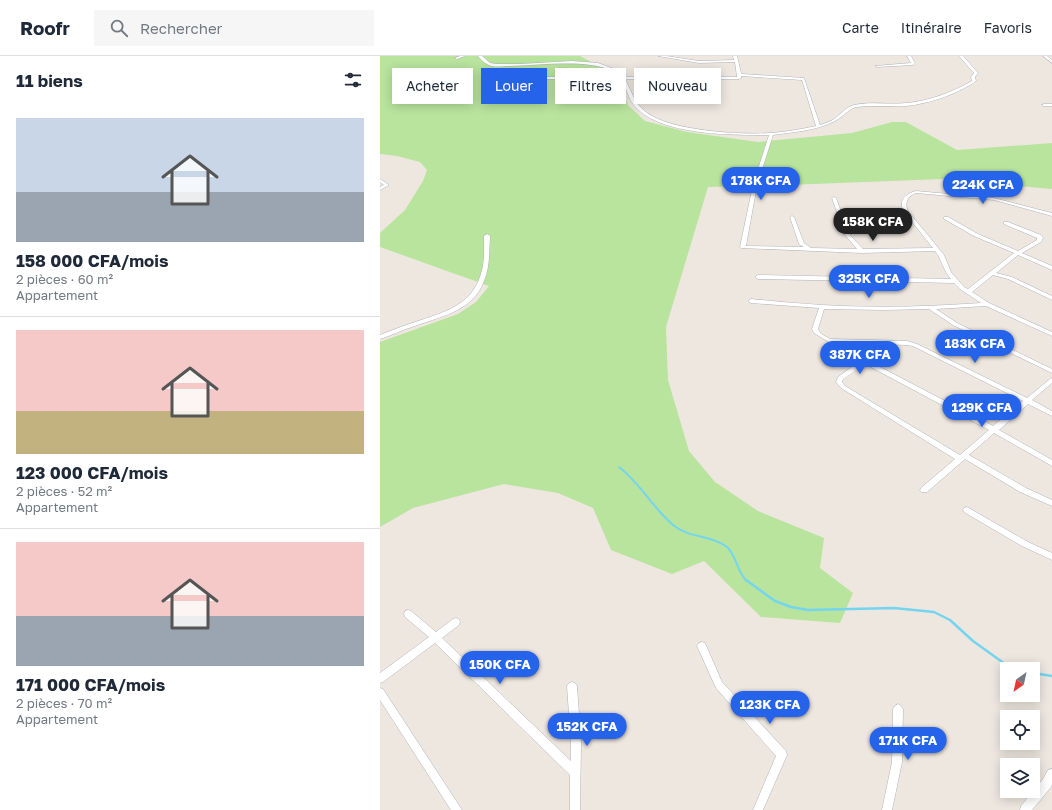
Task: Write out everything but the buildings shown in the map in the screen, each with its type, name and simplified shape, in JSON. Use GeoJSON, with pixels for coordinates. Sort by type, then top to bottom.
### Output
{"type":"FeatureCollection","features":[{"type":"Feature","properties":{"kind":"street"},"geometry":{"type":"LineString","coordinates":[[457,58],[463,56]]}},
{"type":"Feature","properties":{"kind":"street"},"geometry":{"type":"LineString","coordinates":[[480,56],[490,65],[522,66],[571,63],[590,64],[611,68]]}},
{"type":"Feature","properties":{"kind":"street"},"geometry":{"type":"LineString","coordinates":[[660,56],[699,62],[736,61]]}},
{"type":"Feature","properties":{"kind":"street"},"geometry":{"type":"LineString","coordinates":[[626,77],[738,78],[739,74],[736,56]]}},
{"type":"Feature","properties":{"kind":"street"},"geometry":{"type":"LineString","coordinates":[[877,66],[912,64],[913,63],[909,56]]}},
{"type":"Feature","properties":{"kind":"street"},"geometry":{"type":"LineString","coordinates":[[626,82],[635,104],[646,116],[674,126],[736,134],[771,134],[810,129],[818,125],[832,122],[840,114],[857,106],[909,104],[955,92],[974,81],[973,77],[976,73],[961,56]]}},
{"type":"Feature","properties":{"kind":"street"},"geometry":{"type":"LineString","coordinates":[[1045,56],[1052,62]]}},
{"type":"Feature","properties":{"kind":"street"},"geometry":{"type":"LineString","coordinates":[[739,74],[803,79],[818,125]]}},
{"type":"Feature","properties":{"kind":"street"},"geometry":{"type":"LineString","coordinates":[[1044,105],[1052,105]]}},
{"type":"Feature","properties":{"kind":"street"},"geometry":{"type":"LineString","coordinates":[[771,134],[755,184],[743,247],[862,251],[936,249]]}},
{"type":"Feature","properties":{"kind":"street"},"geometry":{"type":"LineString","coordinates":[[380,180],[387,185],[380,189]]}},
{"type":"Feature","properties":{"kind":"street"},"geometry":{"type":"LineString","coordinates":[[1052,215],[994,198],[913,193],[904,202],[904,207],[942,256],[948,272],[955,281],[968,292],[987,304],[1052,334]]}},
{"type":"Feature","properties":{"kind":"street"},"geometry":{"type":"LineString","coordinates":[[834,198],[848,235],[862,251]]}},
{"type":"Feature","properties":{"kind":"street"},"geometry":{"type":"LineString","coordinates":[[792,217],[802,244],[810,249]]}},
{"type":"Feature","properties":{"kind":"street"},"geometry":{"type":"LineString","coordinates":[[946,218],[976,235],[1052,268]]}},
{"type":"Feature","properties":{"kind":"street"},"geometry":{"type":"LineString","coordinates":[[968,292],[1018,253],[1040,241],[1038,236],[1006,222]]}},
{"type":"Feature","properties":{"kind":"street"},"geometry":{"type":"LineString","coordinates":[[380,337],[400,328],[450,313],[466,301],[480,284],[484,270],[487,236]]}},
{"type":"Feature","properties":{"kind":"street"},"geometry":{"type":"LineString","coordinates":[[992,273],[1010,278],[1052,298]]}},
{"type":"Feature","properties":{"kind":"street"},"geometry":{"type":"LineString","coordinates":[[758,277],[955,281]]}},
{"type":"Feature","properties":{"kind":"street"},"geometry":{"type":"LineString","coordinates":[[752,301],[822,307],[931,308],[987,304]]}},
{"type":"Feature","properties":{"kind":"street"},"geometry":{"type":"LineString","coordinates":[[822,307],[815,329],[816,332],[828,341],[995,430],[1052,463]]}},
{"type":"Feature","properties":{"kind":"street"},"geometry":{"type":"LineString","coordinates":[[931,308],[955,324],[1052,371]]}},
{"type":"Feature","properties":{"kind":"street"},"geometry":{"type":"LineString","coordinates":[[828,341],[899,342],[915,345],[1052,414]]}},
{"type":"Feature","properties":{"kind":"street"},"geometry":{"type":"LineString","coordinates":[[864,361],[840,378],[839,382],[842,387],[963,457],[1023,490],[1052,503]]}},
{"type":"Feature","properties":{"kind":"street"},"geometry":{"type":"LineString","coordinates":[[924,490],[1052,380]]}},
{"type":"Feature","properties":{"kind":"street"},"geometry":{"type":"LineString","coordinates":[[967,510],[1025,544],[1052,557]]}},
{"type":"Feature","properties":{"kind":"street"},"geometry":{"type":"LineString","coordinates":[[408,614],[436,638],[576,773]]}},
{"type":"Feature","properties":{"kind":"street"},"geometry":{"type":"LineString","coordinates":[[380,680],[456,622]]}},
{"type":"Feature","properties":{"kind":"street"},"geometry":{"type":"LineString","coordinates":[[702,646],[719,685],[782,755],[758,810]]}},
{"type":"Feature","properties":{"kind":"street"},"geometry":{"type":"LineString","coordinates":[[572,686],[576,743],[576,810]]}},
{"type":"Feature","properties":{"kind":"street"},"geometry":{"type":"LineString","coordinates":[[380,692],[457,810]]}},
{"type":"Feature","properties":{"kind":"street"},"geometry":{"type":"LineString","coordinates":[[887,810],[897,762],[898,708]]}},
{"type":"Feature","properties":{"kind":"street"},"geometry":{"type":"LineString","coordinates":[[1025,810],[1047,783],[1052,774]]}},
{"type":"Feature","properties":{"kind":"green space"},"geometry":{"type":"Polygon","coordinates":[[[380,56],[580,56],[603,68],[555,68],[555,104],[626,104],[626,100],[628,105],[645,121],[687,132],[758,142],[852,133],[892,122],[906,122],[957,150],[1052,143],[1052,189],[943,179],[708,187],[666,327],[668,380],[689,451],[715,482],[758,511],[824,538],[820,568],[853,593],[840,623],[761,617],[704,561],[672,574],[611,550],[593,508],[558,493],[504,484],[413,508],[380,527],[380,342],[458,314],[476,302],[489,286],[380,247],[380,233],[405,210],[423,181],[427,170],[420,162],[397,156],[380,154],[380,56]]]}},
{"type":"Feature","properties":{"kind":"waterway"},"geometry":{"type":"LineString","coordinates":[[619,467],[627,473],[659,511],[673,525],[686,532],[714,540],[727,547],[733,555],[741,574],[746,580]]}},
{"type":"Feature","properties":{"kind":"waterway"},"geometry":{"type":"LineString","coordinates":[[746,580],[775,601],[791,607],[808,610],[894,608],[934,612],[950,620],[973,641],[1002,662]]}},
{"type":"Feature","properties":{"kind":"waterway"},"geometry":{"type":"LineString","coordinates":[[1040,674],[1052,676]]}}]}
